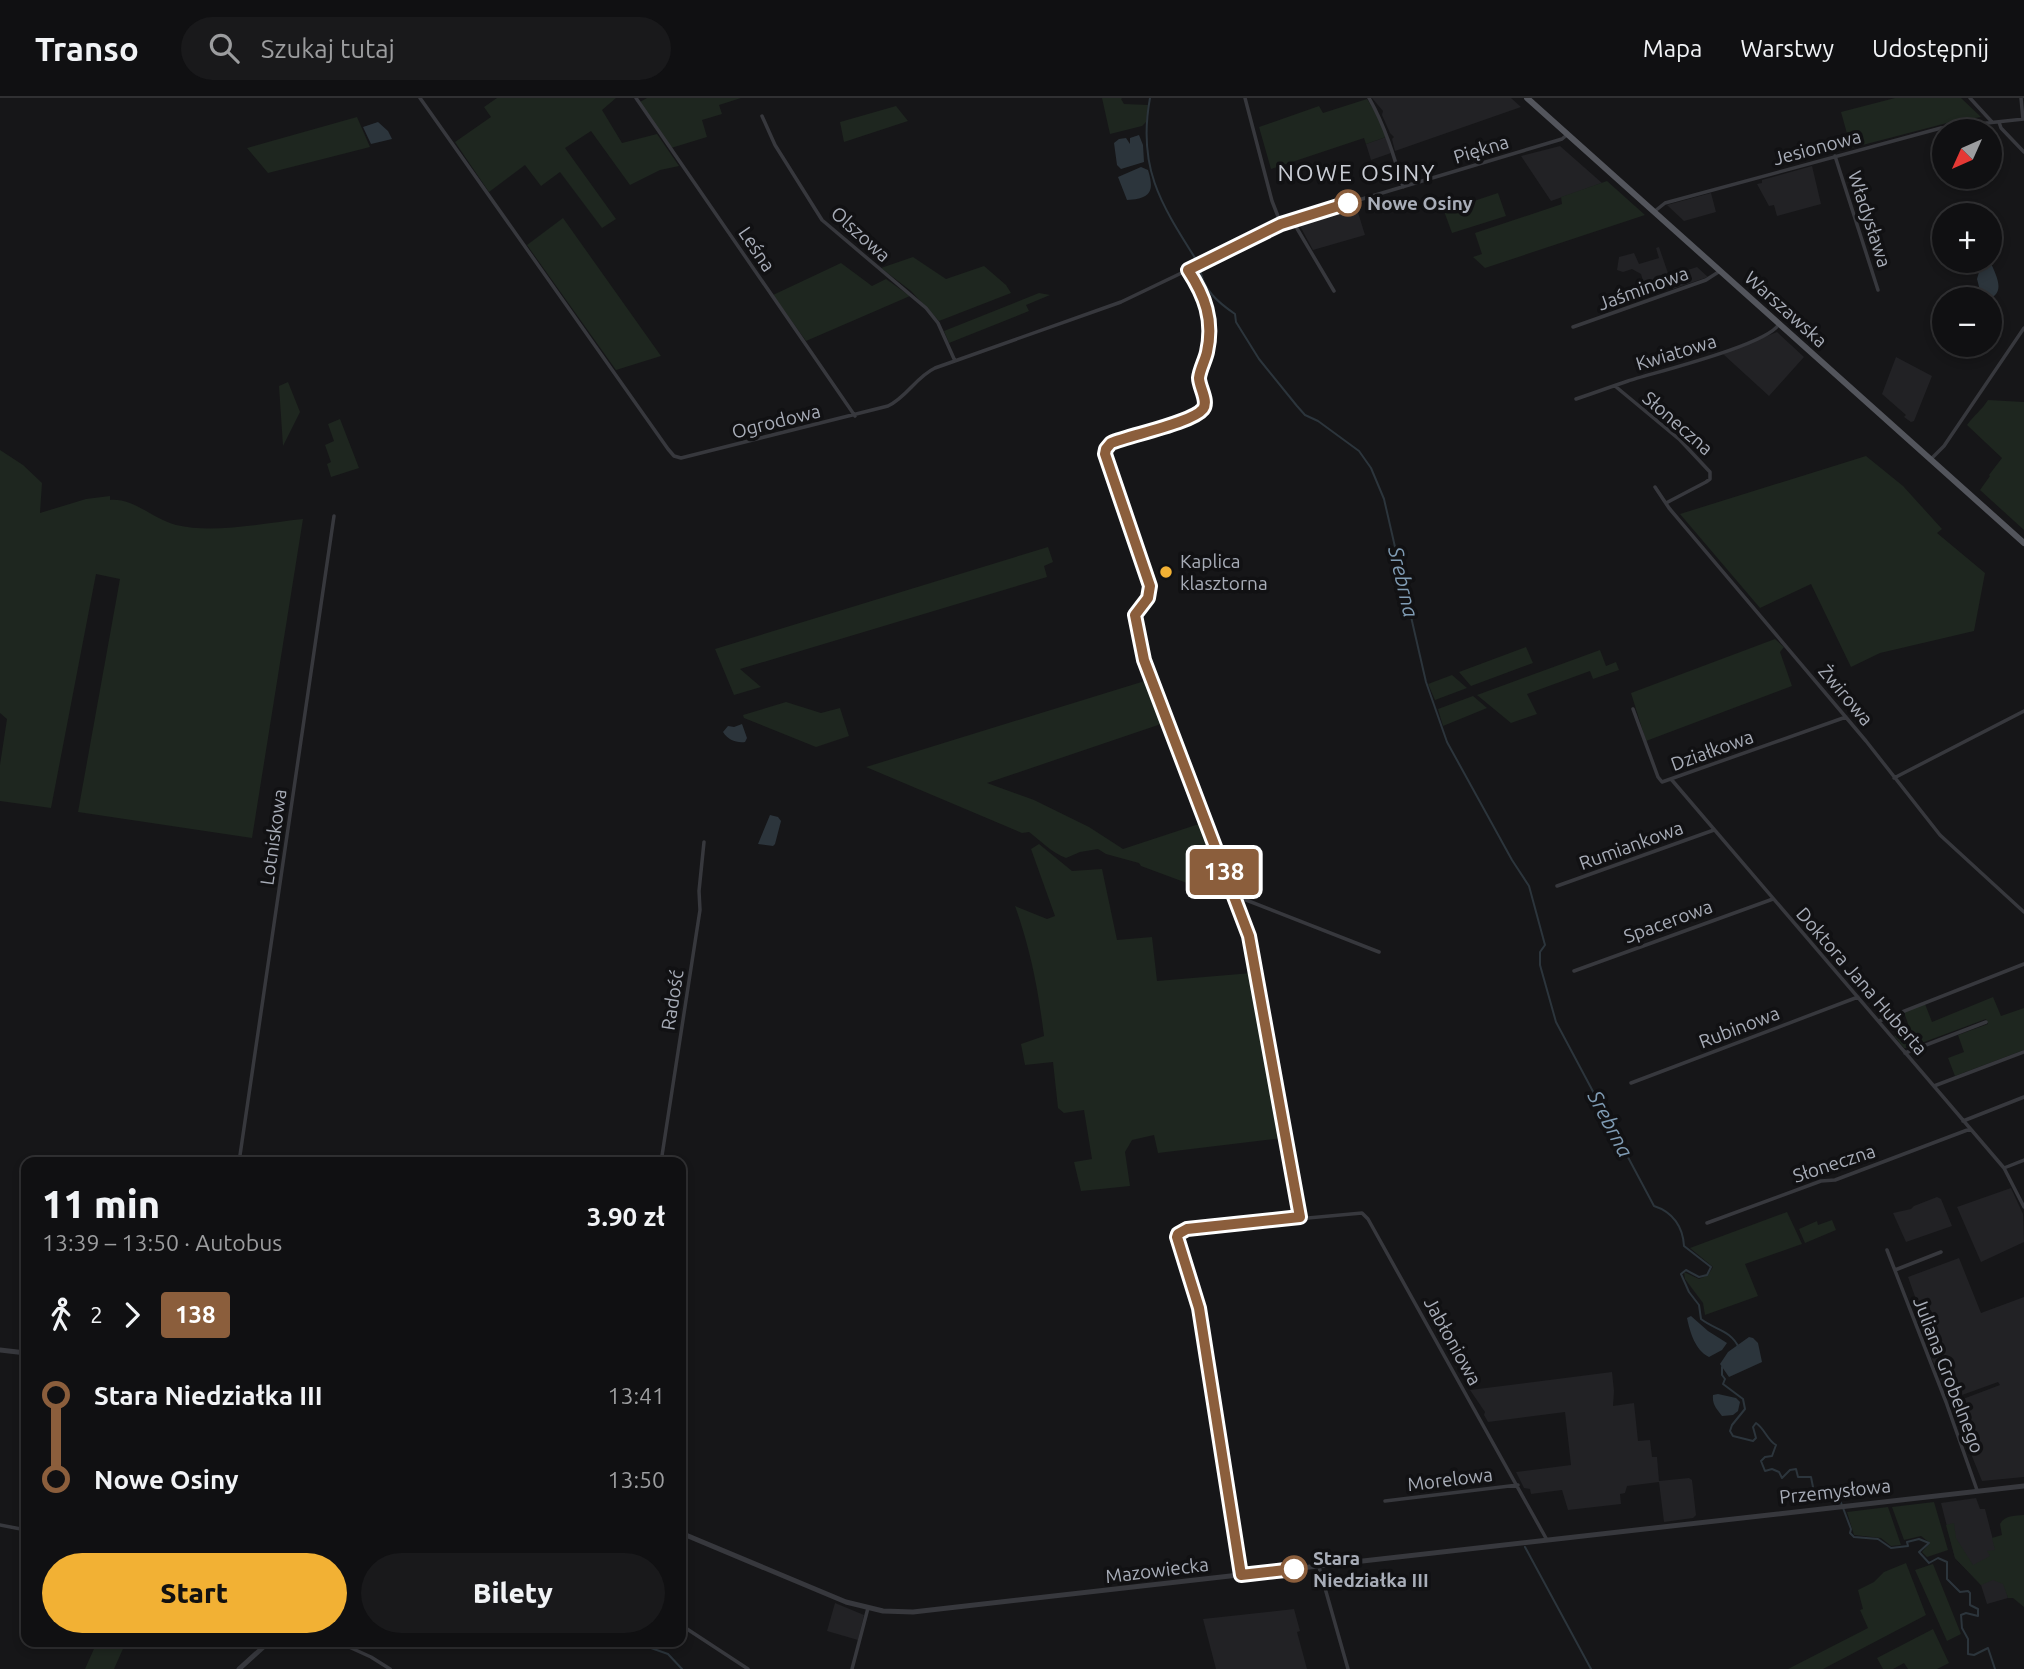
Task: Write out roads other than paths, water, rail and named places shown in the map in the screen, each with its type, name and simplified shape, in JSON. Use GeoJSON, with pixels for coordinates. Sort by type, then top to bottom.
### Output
{"type":"FeatureCollection","features":[{"type":"Feature","properties":{"kind":"main road","name":"Warszawska"},"geometry":{"type":"LineString","coordinates":[[1527,98],[2024,543]]}},
{"type":"Feature","properties":{"kind":"street","name":"Ogrodowa"},"geometry":{"type":"LineString","coordinates":[[420,98],[464,164],[674,456],[688,457],[855,416],[897,401],[927,372],[1121,302],[1281,224]]}},
{"type":"Feature","properties":{"kind":"street","name":"Leśna"},"geometry":{"type":"LineString","coordinates":[[636,98],[855,416]]}},
{"type":"Feature","properties":{"kind":"street"},"geometry":{"type":"LineString","coordinates":[[1245,98],[1281,224]]}},
{"type":"Feature","properties":{"kind":"street"},"geometry":{"type":"LineString","coordinates":[[1369,98],[1381,119],[1403,187]]}},
{"type":"Feature","properties":{"kind":"street"},"geometry":{"type":"LineString","coordinates":[[1970,98],[1989,119]]}},
{"type":"Feature","properties":{"kind":"street"},"geometry":{"type":"LineString","coordinates":[[2021,98],[2023,119]]}},
{"type":"Feature","properties":{"kind":"street","name":"Olszowa"},"geometry":{"type":"LineString","coordinates":[[762,116],[775,145],[822,220],[926,308],[938,323],[955,361]]}},
{"type":"Feature","properties":{"kind":"street","name":"Jesionowa"},"geometry":{"type":"LineString","coordinates":[[2002,121],[2023,119]]}},
{"type":"Feature","properties":{"kind":"street"},"geometry":{"type":"LineString","coordinates":[[2002,129],[2024,152]]}},
{"type":"Feature","properties":{"kind":"street","name":"Jesionowa"},"geometry":{"type":"LineString","coordinates":[[1654,212],[1665,203],[1932,130]]}},
{"type":"Feature","properties":{"kind":"street","name":"Piękna"},"geometry":{"type":"LineString","coordinates":[[1281,224],[1562,139],[1568,134]]}},
{"type":"Feature","properties":{"kind":"street","name":"Władysława"},"geometry":{"type":"LineString","coordinates":[[1835,156],[1878,290]]}},
{"type":"Feature","properties":{"kind":"street"},"geometry":{"type":"LineString","coordinates":[[1292,220],[1334,291]]}},
{"type":"Feature","properties":{"kind":"street"},"geometry":{"type":"LineString","coordinates":[[1188,270],[1202,292],[1207,310],[1208,348],[1199,379],[1204,407],[1179,421],[1111,443],[1106,449],[1105,457],[1150,586],[1148,598],[1135,615],[1144,660],[1252,950],[1300,1217]]}},
{"type":"Feature","properties":{"kind":"street","name":"Jaśminowa"},"geometry":{"type":"LineString","coordinates":[[1573,327],[1706,280],[1720,271]]}},
{"type":"Feature","properties":{"kind":"street","name":"Kwiatowa"},"geometry":{"type":"LineString","coordinates":[[1576,399],[1744,345],[1774,330],[1779,324]]}},
{"type":"Feature","properties":{"kind":"street"},"geometry":{"type":"LineString","coordinates":[[1930,460],[1944,446],[2024,328]]}},
{"type":"Feature","properties":{"kind":"street","name":"Słoneczna"},"geometry":{"type":"LineString","coordinates":[[1615,386],[1680,440],[1710,472],[1710,479],[1706,482],[1666,503]]}},
{"type":"Feature","properties":{"kind":"street","name":"Żwirowa"},"geometry":{"type":"LineString","coordinates":[[1656,487],[1666,503],[1846,717],[1940,835],[2024,912]]}},
{"type":"Feature","properties":{"kind":"street","name":"Lotniskowa"},"geometry":{"type":"LineString","coordinates":[[240,1157],[334,516]]}},
{"type":"Feature","properties":{"kind":"street","name":"Działkowa"},"geometry":{"type":"LineString","coordinates":[[1633,709],[1662,782],[1846,717]]}},
{"type":"Feature","properties":{"kind":"street"},"geometry":{"type":"LineString","coordinates":[[1895,778],[2024,711]]}},
{"type":"Feature","properties":{"kind":"street","name":"Doktora Jana Huberta"},"geometry":{"type":"LineString","coordinates":[[1671,779],[2004,1168],[2024,1207]]}},
{"type":"Feature","properties":{"kind":"street","name":"Rumiankowa"},"geometry":{"type":"LineString","coordinates":[[1557,886],[1714,830]]}},
{"type":"Feature","properties":{"kind":"street","name":"Radość"},"geometry":{"type":"LineString","coordinates":[[662,1157],[700,909],[704,842]]}},
{"type":"Feature","properties":{"kind":"street"},"geometry":{"type":"LineString","coordinates":[[1235,899],[1241,898],[1379,952]]}},
{"type":"Feature","properties":{"kind":"street","name":"Spacerowa"},"geometry":{"type":"LineString","coordinates":[[1574,971],[1773,899]]}},
{"type":"Feature","properties":{"kind":"street"},"geometry":{"type":"LineString","coordinates":[[1879,1021],[2024,964]]}},
{"type":"Feature","properties":{"kind":"street","name":"Rubinowa"},"geometry":{"type":"LineString","coordinates":[[1631,1083],[1858,997]]}},
{"type":"Feature","properties":{"kind":"street"},"geometry":{"type":"LineString","coordinates":[[1905,1053],[1986,1022]]}},
{"type":"Feature","properties":{"kind":"street"},"geometry":{"type":"LineString","coordinates":[[1934,1086],[2024,1052]]}},
{"type":"Feature","properties":{"kind":"street"},"geometry":{"type":"LineString","coordinates":[[1963,1121],[2024,1097]]}},
{"type":"Feature","properties":{"kind":"street","name":"Słoneczna"},"geometry":{"type":"LineString","coordinates":[[1707,1223],[1821,1181],[1835,1180],[1970,1129]]}},
{"type":"Feature","properties":{"kind":"street"},"geometry":{"type":"LineString","coordinates":[[2004,1168],[2024,1160]]}},
{"type":"Feature","properties":{"kind":"street","name":"Jabłoniowa"},"geometry":{"type":"LineString","coordinates":[[1241,1575],[1199,1308],[1177,1237],[1187,1229],[1362,1213],[1368,1219],[1547,1540]]}},
{"type":"Feature","properties":{"kind":"street","name":"Juliana Grobelnego"},"geometry":{"type":"LineString","coordinates":[[1887,1250],[1978,1491]]}},
{"type":"Feature","properties":{"kind":"street"},"geometry":{"type":"LineString","coordinates":[[1895,1270],[1941,1252]]}},
{"type":"Feature","properties":{"kind":"street"},"geometry":{"type":"LineString","coordinates":[[0,1350],[21,1352]]}},
{"type":"Feature","properties":{"kind":"street","name":"Morelowa"},"geometry":{"type":"LineString","coordinates":[[1385,1501],[1518,1485]]}},
{"type":"Feature","properties":{"kind":"street","name":"Przemysłowa"},"geometry":{"type":"LineString","coordinates":[[1650,1528],[2024,1486]]}},
{"type":"Feature","properties":{"kind":"street"},"geometry":{"type":"LineString","coordinates":[[0,1525],[21,1529]]}},
{"type":"Feature","properties":{"kind":"street","name":"Mazowiecka"},"geometry":{"type":"LineString","coordinates":[[686,1535],[846,1602],[898,1612],[1650,1528]]}},
{"type":"Feature","properties":{"kind":"street"},"geometry":{"type":"LineString","coordinates":[[1319,1566],[1348,1669]]}},
{"type":"Feature","properties":{"kind":"street"},"geometry":{"type":"LineString","coordinates":[[852,1669],[869,1608]]}},
{"type":"Feature","properties":{"kind":"street"},"geometry":{"type":"LineString","coordinates":[[686,1628],[748,1669]]}},
{"type":"Feature","properties":{"kind":"street"},"geometry":{"type":"LineString","coordinates":[[239,1669],[263,1647]]}},
{"type":"Feature","properties":{"kind":"street"},"geometry":{"type":"LineString","coordinates":[[349,1647],[390,1669]]}},
{"type":"Feature","properties":{"kind":"waterway"},"geometry":{"type":"LineString","coordinates":[[1150,98],[1147,145],[1155,184],[1197,261]]}},
{"type":"Feature","properties":{"kind":"waterway","name":"Srebrna"},"geometry":{"type":"LineString","coordinates":[[1200,266],[1207,288],[1235,314],[1236,322],[1259,359],[1297,406],[1305,415],[1318,421],[1359,451],[1371,468],[1384,499],[1426,682],[1447,742],[1529,886],[1545,945],[1540,952],[1540,965],[1556,1022],[1654,1206],[1672,1216],[1682,1233],[1684,1246],[1711,1267],[1707,1275],[1699,1277],[1686,1270],[1681,1274],[1689,1292],[1699,1305],[1701,1319],[1732,1337],[1739,1348]]}},
{"type":"Feature","properties":{"kind":"waterway","name":"Srebrna"},"geometry":{"type":"LineString","coordinates":[[1722,1367],[1725,1379],[1723,1384],[1743,1399],[1745,1409],[1732,1425],[1730,1431],[1733,1436],[1753,1441],[1756,1438],[1753,1427],[1756,1423],[1759,1425],[1776,1445],[1772,1456],[1761,1461],[1765,1471],[1772,1469],[1779,1472],[1782,1478],[1790,1470],[1796,1469],[1798,1477],[1811,1477],[1814,1492],[1840,1500],[1851,1529],[1850,1533],[1854,1537],[1878,1539],[1891,1548],[1908,1546],[1907,1542],[1919,1539],[1929,1543],[1919,1552],[1929,1563],[1938,1558],[1947,1562],[1947,1579],[1960,1592],[1968,1591],[1970,1605],[1978,1609],[1978,1616],[1966,1613],[1961,1615],[1962,1628],[1968,1639],[1968,1654],[1974,1655],[1988,1648],[1995,1669]]}},
{"type":"Feature","properties":{"kind":"waterway"},"geometry":{"type":"LineString","coordinates":[[1525,1547],[1591,1669]]}},
{"type":"Feature","properties":{"kind":"waterway"},"geometry":{"type":"LineString","coordinates":[[648,1647],[668,1654],[682,1669]]}},
{"type":"Feature","properties":{"kind":"place","name":"Nowe Osiny"},"geometry":{"type":"Point","coordinates":[1348,203]}},
{"type":"Feature","properties":{"kind":"place","name":"Kaplica klasztorna"},"geometry":{"type":"Point","coordinates":[1166,572]}},
{"type":"Feature","properties":{"kind":"place","name":"Stara Niedziałka III"},"geometry":{"type":"Point","coordinates":[1294,1569]}},
{"type":"Feature","properties":{"kind":"district","name":"NOWE OSINY"},"geometry":{"type":"Point","coordinates":[1357,173]}}]}
